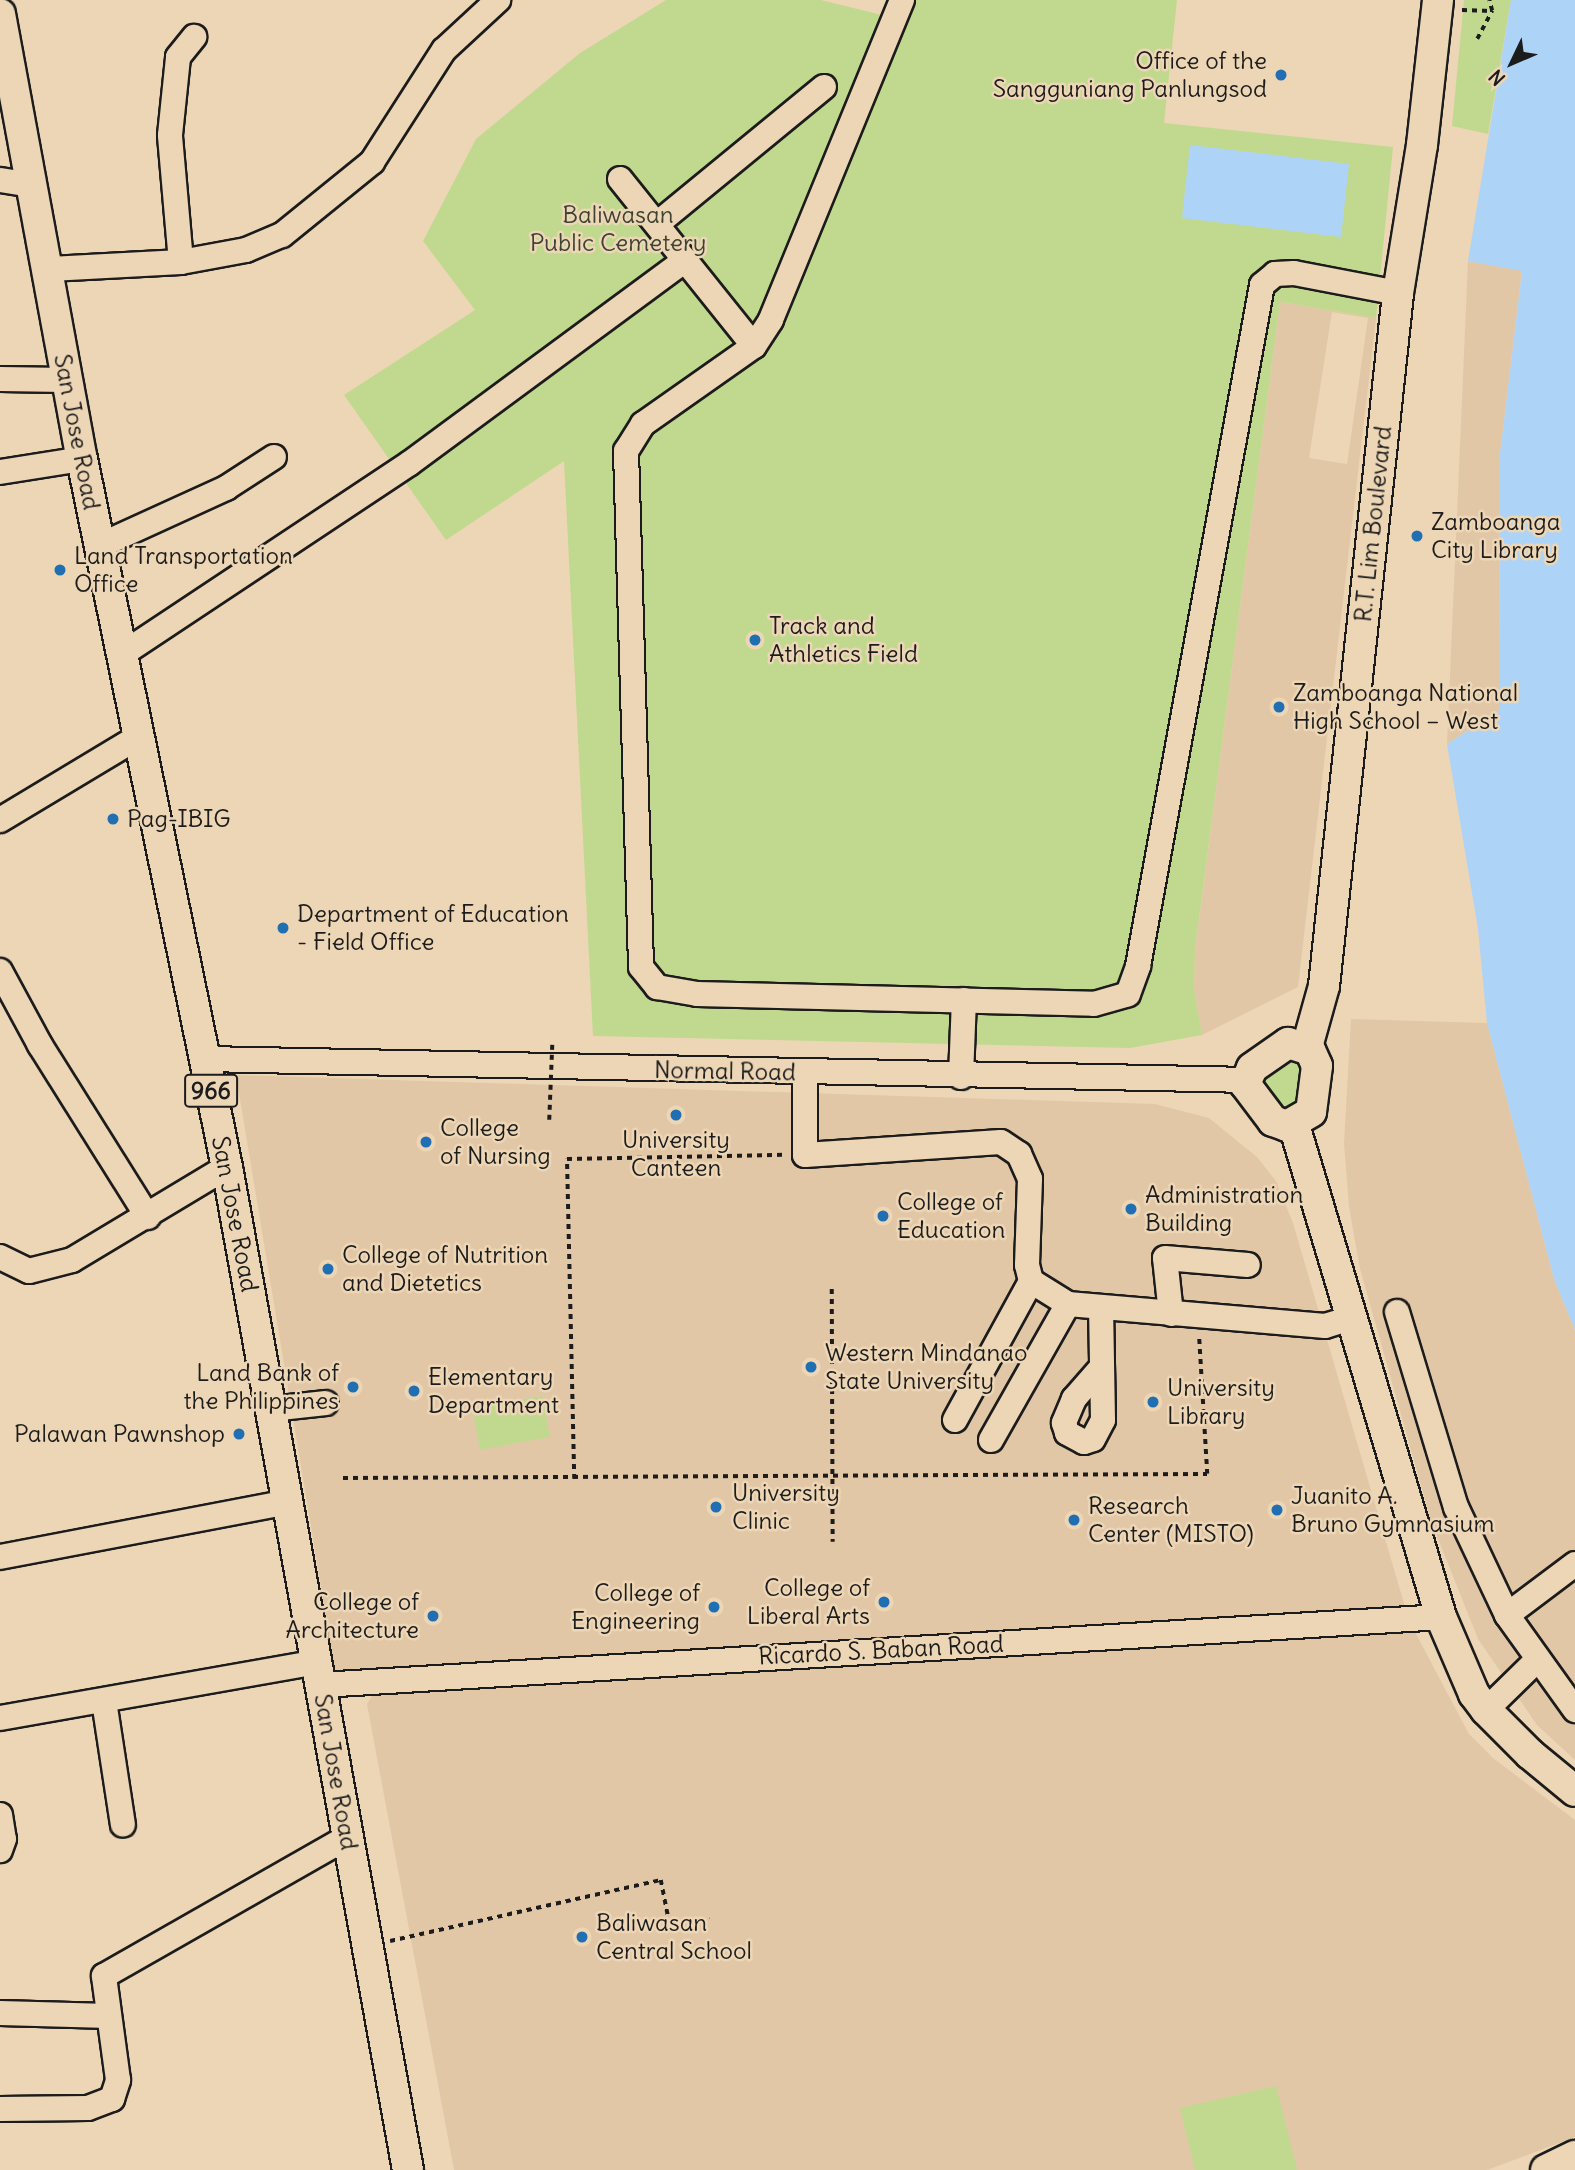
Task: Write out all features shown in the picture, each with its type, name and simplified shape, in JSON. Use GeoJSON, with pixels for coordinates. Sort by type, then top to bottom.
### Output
{"type":"FeatureCollection","features":[{"type":"Feature","properties":{"kind":"main road","name":"R.T. Lim Boulevard"},"geometry":{"type":"LineString","coordinates":[[1307,1047],[1324,986],[1398,293],[1422,145],[1438,0]]}},
{"type":"Feature","properties":{"kind":"main road","name":"San Jose Road"},"geometry":{"type":"LineString","coordinates":[[0,14],[5,62],[50,269],[66,380],[227,1167],[408,2170]]}},
{"type":"Feature","properties":{"kind":"main road"},"geometry":{"type":"LineString","coordinates":[[1283,1045],[1307,1047],[1317,1061],[1312,1108],[1294,1125],[1273,1121],[1248,1092],[1245,1080],[1252,1068],[1283,1045]]}},
{"type":"Feature","properties":{"kind":"main road"},"geometry":{"type":"LineString","coordinates":[[1294,1125],[1441,1617],[1475,1694],[1486,1710],[1530,1754],[1575,1791]]}},
{"type":"Feature","properties":{"kind":"main road"},"geometry":{"type":"LineString","coordinates":[[1546,2170],[1575,2156]]}},
{"type":"Feature","properties":{"kind":"street"},"geometry":{"type":"LineString","coordinates":[[50,269],[181,262],[264,244],[354,181],[372,162],[444,50],[498,0]]}},
{"type":"Feature","properties":{"kind":"street"},"geometry":{"type":"LineString","coordinates":[[902,0],[778,308],[754,346],[643,424],[626,451],[641,967],[657,987],[697,995],[1094,1004],[1128,994],[1138,966],[1262,285],[1275,274],[1294,273],[1398,293]]}},
{"type":"Feature","properties":{"kind":"street"},"geometry":{"type":"LineString","coordinates":[[181,262],[170,135],[177,57],[194,37]]}},
{"type":"Feature","properties":{"kind":"street"},"geometry":{"type":"LineString","coordinates":[[657,224],[824,87]]}},
{"type":"Feature","properties":{"kind":"street"},"geometry":{"type":"LineString","coordinates":[[620,179],[754,346]]}},
{"type":"Feature","properties":{"kind":"street"},"geometry":{"type":"LineString","coordinates":[[0,180],[33,186]]}},
{"type":"Feature","properties":{"kind":"street"},"geometry":{"type":"LineString","coordinates":[[121,655],[410,463],[685,260]]}},
{"type":"Feature","properties":{"kind":"street"},"geometry":{"type":"LineString","coordinates":[[0,379],[66,380]]}},
{"type":"Feature","properties":{"kind":"street"},"geometry":{"type":"LineString","coordinates":[[99,546],[226,488],[274,457]]}},
{"type":"Feature","properties":{"kind":"street"},"geometry":{"type":"LineString","coordinates":[[0,472],[82,458]]}},
{"type":"Feature","properties":{"kind":"street"},"geometry":{"type":"LineString","coordinates":[[0,820],[138,737]]}},
{"type":"Feature","properties":{"kind":"street"},"geometry":{"type":"LineString","coordinates":[[0,971],[40,1045],[148,1217]]}},
{"type":"Feature","properties":{"kind":"street"},"geometry":{"type":"LineString","coordinates":[[961,1077],[964,1000]]}},
{"type":"Feature","properties":{"kind":"street","name":"Normal Road"},"geometry":{"type":"LineString","coordinates":[[204,1059],[961,1077],[1245,1080]]}},
{"type":"Feature","properties":{"kind":"street"},"geometry":{"type":"LineString","coordinates":[[805,1073],[805,1155],[1001,1142],[1009,1146],[1028,1165],[1031,1179],[1027,1265],[1031,1281],[955,1420]]}},
{"type":"Feature","properties":{"kind":"street"},"geometry":{"type":"LineString","coordinates":[[0,1257],[29,1270],[41,1270],[72,1260],[148,1217],[227,1167]]}},
{"type":"Feature","properties":{"kind":"street"},"geometry":{"type":"LineString","coordinates":[[1171,1314],[1165,1258],[1248,1265]]}},
{"type":"Feature","properties":{"kind":"street"},"geometry":{"type":"LineString","coordinates":[[1031,1281],[1068,1304],[1101,1308],[1325,1326],[1352,1318]]}},
{"type":"Feature","properties":{"kind":"street"},"geometry":{"type":"LineString","coordinates":[[991,1440],[1068,1304]]}},
{"type":"Feature","properties":{"kind":"street"},"geometry":{"type":"LineString","coordinates":[[1100,1369],[1101,1308]]}},
{"type":"Feature","properties":{"kind":"street"},"geometry":{"type":"LineString","coordinates":[[1397,1312],[1457,1507],[1507,1615],[1536,1661],[1575,1710]]}},
{"type":"Feature","properties":{"kind":"street"},"geometry":{"type":"LineString","coordinates":[[271,1409],[326,1403]]}},
{"type":"Feature","properties":{"kind":"street"},"geometry":{"type":"LineString","coordinates":[[0,1557],[288,1502]]}},
{"type":"Feature","properties":{"kind":"street"},"geometry":{"type":"LineString","coordinates":[[1507,1615],[1575,1564]]}},
{"type":"Feature","properties":{"kind":"street","name":"Ricardo S. Baban Road"},"geometry":{"type":"LineString","coordinates":[[0,1718],[104,1701],[319,1674],[1441,1617]]}},
{"type":"Feature","properties":{"kind":"street"},"geometry":{"type":"LineString","coordinates":[[1486,1710],[1536,1661]]}},
{"type":"Feature","properties":{"kind":"street"},"geometry":{"type":"LineString","coordinates":[[104,1701],[124,1825]]}},
{"type":"Feature","properties":{"kind":"street"},"geometry":{"type":"LineString","coordinates":[[0,1815],[4,1839],[0,1850]]}},
{"type":"Feature","properties":{"kind":"street"},"geometry":{"type":"LineString","coordinates":[[0,2109],[88,2108],[112,2099],[118,2080],[103,1989],[108,1972],[348,1837]]}},
{"type":"Feature","properties":{"kind":"street"},"geometry":{"type":"LineString","coordinates":[[0,2013],[109,2016]]}},
{"type":"Feature","properties":{"kind":"path"},"geometry":{"type":"LineString","coordinates":[[1477,39],[1492,11]]}},
{"type":"Feature","properties":{"kind":"path"},"geometry":{"type":"LineString","coordinates":[[549,1120],[552,1044]]}},
{"type":"Feature","properties":{"kind":"path"},"geometry":{"type":"LineString","coordinates":[[573,1479],[567,1159],[805,1155]]}},
{"type":"Feature","properties":{"kind":"path"},"geometry":{"type":"LineString","coordinates":[[832,1289],[833,1542]]}},
{"type":"Feature","properties":{"kind":"path"},"geometry":{"type":"LineString","coordinates":[[343,1478],[834,1478],[1207,1474],[1198,1316]]}},
{"type":"Feature","properties":{"kind":"path"},"geometry":{"type":"LineString","coordinates":[[368,1946],[661,1880],[670,1926],[709,1919]]}},
{"type":"Feature","properties":{"kind":"shaded area"},"geometry":{"type":"Polygon","coordinates":[[[1468,261],[1522,270],[1499,462],[1500,710],[1447,744],[1468,261]]]}},
{"type":"Feature","properties":{"kind":"shaded area","name":"Zamboanga National High School – West"},"geometry":{"type":"Polygon","coordinates":[[[1280,302],[1376,318],[1298,987],[1202,1035],[1194,989],[1195,950],[1280,302]],[[1332,312],[1309,458],[1347,464],[1368,318],[1332,312]]]}},
{"type":"Feature","properties":{"kind":"shaded area"},"geometry":{"type":"Polygon","coordinates":[[[1351,1019],[1487,1023],[1554,1279],[1575,1330],[1575,1760],[1537,1725],[1478,1639],[1431,1521],[1360,1269],[1349,1207],[1344,1143],[1351,1019]]]}},
{"type":"Feature","properties":{"kind":"shaded area","name":"Western Mindanao State University"},"geometry":{"type":"Polygon","coordinates":[[[236,1075],[1155,1104],[1209,1118],[1257,1157],[1276,1181],[1293,1223],[1405,1607],[335,1671],[236,1075]]]}},
{"type":"Feature","properties":{"kind":"shaded area"},"geometry":{"type":"Polygon","coordinates":[[[1415,1632],[1469,1734],[1493,1758],[1575,1820],[1575,2137],[1487,2170],[454,2170],[367,1704],[372,1696],[1415,1632]]]}},
{"type":"Feature","properties":{"kind":"green space","name":"Baliwasan Public Cemetery"},"geometry":{"type":"Polygon","coordinates":[[[666,0],[821,0],[886,16],[893,0],[1177,0],[1164,123],[1393,147],[1376,318],[1280,302],[1195,949],[1194,989],[1202,1035],[1130,1048],[593,1036],[564,461],[446,540],[344,395],[475,310],[423,241],[476,139],[580,53],[666,0]]]}},
{"type":"Feature","properties":{"kind":"green space"},"geometry":{"type":"Polygon","coordinates":[[[1464,0],[1511,0],[1488,134],[1452,126],[1464,0]]]}},
{"type":"Feature","properties":{"kind":"green space"},"geometry":{"type":"Polygon","coordinates":[[[1290,1058],[1303,1063],[1299,1104],[1286,1111],[1262,1086],[1262,1079],[1290,1058]]]}},
{"type":"Feature","properties":{"kind":"green space"},"geometry":{"type":"Polygon","coordinates":[[[542,1396],[550,1437],[480,1450],[472,1408],[542,1396]]]}},
{"type":"Feature","properties":{"kind":"green space"},"geometry":{"type":"Polygon","coordinates":[[[1276,2086],[1297,2170],[1195,2170],[1180,2108],[1276,2086]]]}},
{"type":"Feature","properties":{"kind":"water"},"geometry":{"type":"Polygon","coordinates":[[[1511,0],[1575,0],[1575,1330],[1554,1279],[1487,1023],[1478,929],[1447,744],[1500,710],[1499,462],[1522,271],[1468,261],[1511,0]]]}},
{"type":"Feature","properties":{"kind":"water"},"geometry":{"type":"Polygon","coordinates":[[[1190,145],[1349,164],[1341,237],[1182,218],[1190,145]]]}},
{"type":"Feature","properties":{"kind":"place","name":"Office of the Sangguniang Panlungsod"},"geometry":{"type":"Point","coordinates":[1281,75]}},
{"type":"Feature","properties":{"kind":"place","name":"Zamboanga City Library"},"geometry":{"type":"Point","coordinates":[1417,536]}},
{"type":"Feature","properties":{"kind":"place","name":"Land Transportation Office"},"geometry":{"type":"Point","coordinates":[60,570]}},
{"type":"Feature","properties":{"kind":"place","name":"Track and Athletics Field"},"geometry":{"type":"Point","coordinates":[755,640]}},
{"type":"Feature","properties":{"kind":"place","name":"Zamboanga National High School – West"},"geometry":{"type":"Point","coordinates":[1279,707]}},
{"type":"Feature","properties":{"kind":"place","name":"Pag-IBIG"},"geometry":{"type":"Point","coordinates":[113,819]}},
{"type":"Feature","properties":{"kind":"place","name":"Department of Education - Field Office"},"geometry":{"type":"Point","coordinates":[283,928]}},
{"type":"Feature","properties":{"kind":"place","name":"University Canteen"},"geometry":{"type":"Point","coordinates":[676,1115]}},
{"type":"Feature","properties":{"kind":"place","name":"College of Nursing"},"geometry":{"type":"Point","coordinates":[426,1142]}},
{"type":"Feature","properties":{"kind":"place","name":"Administration Building"},"geometry":{"type":"Point","coordinates":[1131,1209]}},
{"type":"Feature","properties":{"kind":"place","name":"College of Education"},"geometry":{"type":"Point","coordinates":[883,1216]}},
{"type":"Feature","properties":{"kind":"place","name":"College of Nutrition and Dietetics"},"geometry":{"type":"Point","coordinates":[328,1269]}},
{"type":"Feature","properties":{"kind":"place","name":"Western Mindanao State University"},"geometry":{"type":"Point","coordinates":[811,1367]}},
{"type":"Feature","properties":{"kind":"place","name":"Land Bank of the Philippines"},"geometry":{"type":"Point","coordinates":[353,1387]}},
{"type":"Feature","properties":{"kind":"place","name":"Elementary Department"},"geometry":{"type":"Point","coordinates":[414,1391]}},
{"type":"Feature","properties":{"kind":"place","name":"University Library"},"geometry":{"type":"Point","coordinates":[1153,1402]}},
{"type":"Feature","properties":{"kind":"place","name":"Palawan Pawnshop"},"geometry":{"type":"Point","coordinates":[239,1434]}},
{"type":"Feature","properties":{"kind":"place","name":"University Clinic"},"geometry":{"type":"Point","coordinates":[716,1507]}},
{"type":"Feature","properties":{"kind":"place","name":"Juanito A. Bruno Gymnasium"},"geometry":{"type":"Point","coordinates":[1277,1510]}},
{"type":"Feature","properties":{"kind":"place","name":"Research Center (MISTO)"},"geometry":{"type":"Point","coordinates":[1074,1520]}},
{"type":"Feature","properties":{"kind":"place","name":"College of Liberal Arts"},"geometry":{"type":"Point","coordinates":[884,1602]}},
{"type":"Feature","properties":{"kind":"place","name":"College of Engineering"},"geometry":{"type":"Point","coordinates":[714,1607]}},
{"type":"Feature","properties":{"kind":"place","name":"College of Architecture"},"geometry":{"type":"Point","coordinates":[433,1616]}},
{"type":"Feature","properties":{"kind":"place","name":"Baliwasan Central School"},"geometry":{"type":"Point","coordinates":[582,1937]}}]}
